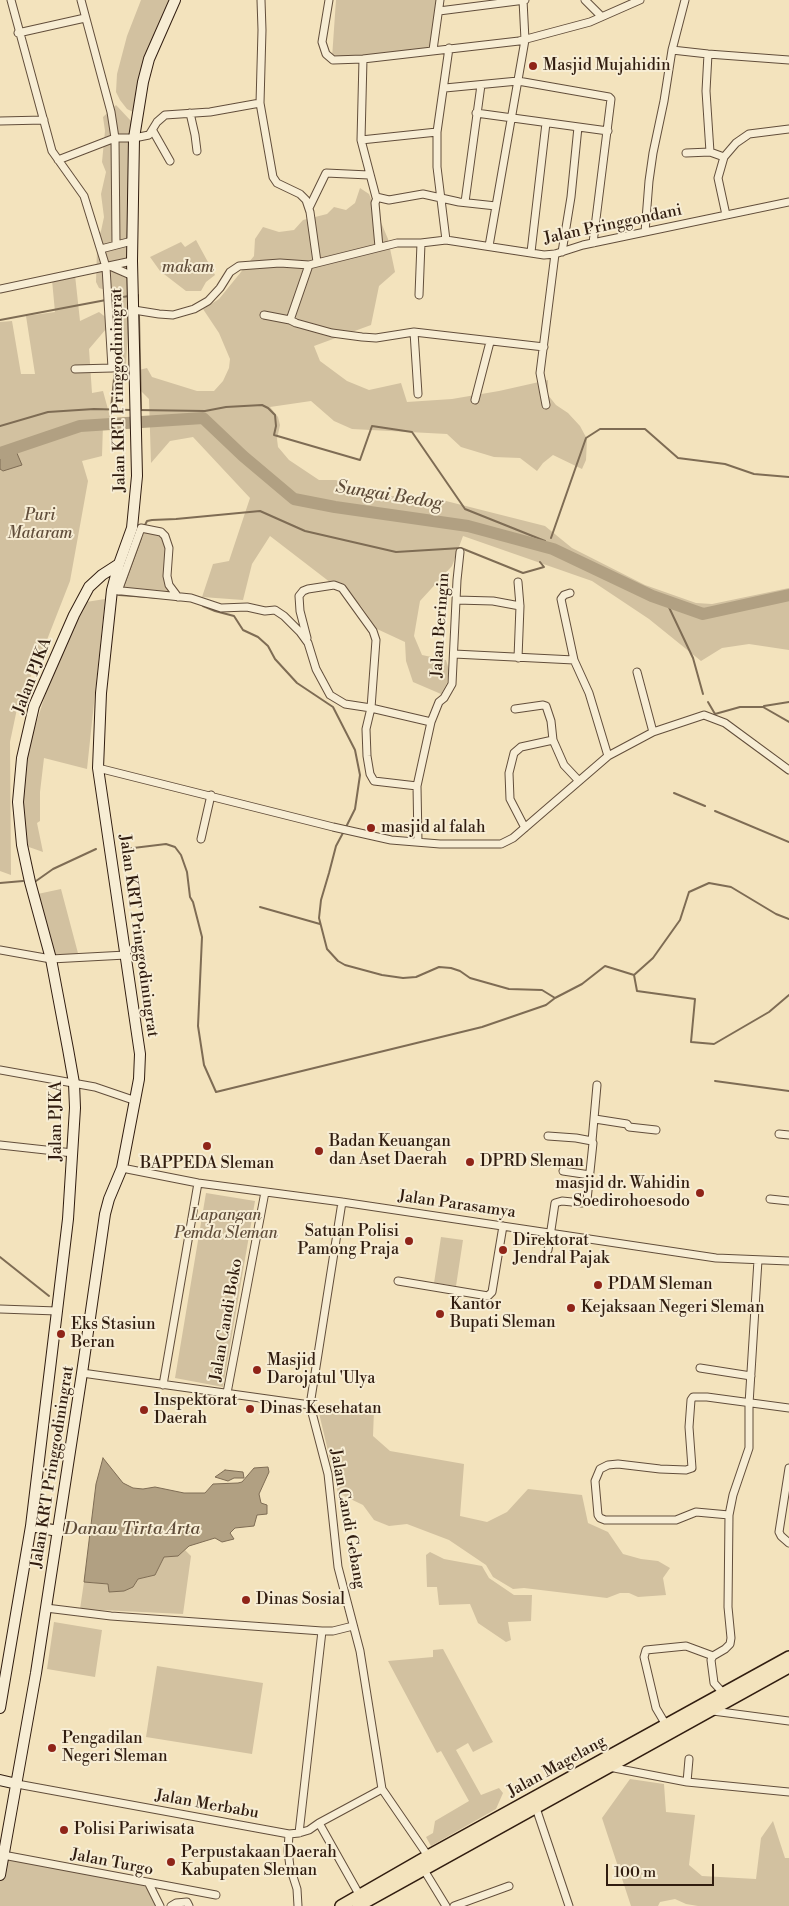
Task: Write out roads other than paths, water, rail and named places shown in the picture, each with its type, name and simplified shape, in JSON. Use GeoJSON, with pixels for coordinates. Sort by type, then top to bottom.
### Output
{"type":"FeatureCollection","features":[{"type":"Feature","properties":{"kind":"highway","name":"Jalan Magelang"},"geometry":{"type":"LineString","coordinates":[[341,1906],[359,1901],[424,1870],[484,1831],[666,1725],[789,1657]]}},
{"type":"Feature","properties":{"kind":"highway","name":"Jalan Magelang"},"geometry":{"type":"LineString","coordinates":[[359,1901],[428,1856],[536,1808],[789,1667]]}},
{"type":"Feature","properties":{"kind":"main road","name":"Jalan KRT Pringgodiningrat"},"geometry":{"type":"LineString","coordinates":[[0,1875],[9,1782],[46,1608],[105,1214],[108,1199],[122,1168],[140,1079],[140,1054],[98,768],[101,693],[119,564],[132,528],[138,476],[132,261],[134,138],[147,67],[175,0]]}},
{"type":"Feature","properties":{"kind":"main road","name":"Jalan PJKA"},"geometry":{"type":"LineString","coordinates":[[0,1708],[2,1677],[31,1526],[58,1311],[73,1153],[75,1108],[74,1083],[52,959],[30,882],[22,845],[18,802],[22,758],[34,706],[74,615],[89,587],[102,575],[119,564]]}},
{"type":"Feature","properties":{"kind":"main road"},"geometry":{"type":"LineString","coordinates":[[31,1526],[58,1531]]}},
{"type":"Feature","properties":{"kind":"street"},"geometry":{"type":"LineString","coordinates":[[10,0],[18,33],[38,94],[52,151],[84,196],[108,266],[112,368],[75,369]]}},
{"type":"Feature","properties":{"kind":"street"},"geometry":{"type":"LineString","coordinates":[[81,0],[115,138],[116,245]]}},
{"type":"Feature","properties":{"kind":"street"},"geometry":{"type":"LineString","coordinates":[[260,0],[262,30],[260,103],[273,177],[277,183],[300,194],[306,200],[318,262]]}},
{"type":"Feature","properties":{"kind":"street"},"geometry":{"type":"LineString","coordinates":[[329,0],[322,42],[326,54],[333,60],[363,59],[434,46],[449,48],[525,40],[590,22],[640,0]]}},
{"type":"Feature","properties":{"kind":"street"},"geometry":{"type":"LineString","coordinates":[[434,46],[440,0]]}},
{"type":"Feature","properties":{"kind":"street"},"geometry":{"type":"LineString","coordinates":[[439,11],[524,0],[525,40],[488,246]]}},
{"type":"Feature","properties":{"kind":"street"},"geometry":{"type":"LineString","coordinates":[[585,0],[601,16]]}},
{"type":"Feature","properties":{"kind":"street"},"geometry":{"type":"LineString","coordinates":[[645,232],[649,180],[672,50],[685,0]]}},
{"type":"Feature","properties":{"kind":"street"},"geometry":{"type":"LineString","coordinates":[[18,33],[85,18]]}},
{"type":"Feature","properties":{"kind":"street"},"geometry":{"type":"LineString","coordinates":[[446,240],[437,167],[437,132],[449,48]]}},
{"type":"Feature","properties":{"kind":"street"},"geometry":{"type":"LineString","coordinates":[[672,50],[789,60]]}},
{"type":"Feature","properties":{"kind":"street"},"geometry":{"type":"LineString","coordinates":[[708,54],[706,91],[710,152]]}},
{"type":"Feature","properties":{"kind":"street"},"geometry":{"type":"LineString","coordinates":[[363,59],[360,140],[377,198],[376,209],[380,247]]}},
{"type":"Feature","properties":{"kind":"street"},"geometry":{"type":"LineString","coordinates":[[444,88],[518,81],[609,97],[612,101],[593,243]]}},
{"type":"Feature","properties":{"kind":"street"},"geometry":{"type":"LineString","coordinates":[[464,202],[481,85]]}},
{"type":"Feature","properties":{"kind":"street"},"geometry":{"type":"LineString","coordinates":[[58,160],[115,138],[134,138],[149,135],[157,122],[165,115],[190,114],[260,103]]}},
{"type":"Feature","properties":{"kind":"street"},"geometry":{"type":"LineString","coordinates":[[476,113],[608,131]]}},
{"type":"Feature","properties":{"kind":"street"},"geometry":{"type":"LineString","coordinates":[[190,114],[196,136],[197,151]]}},
{"type":"Feature","properties":{"kind":"street"},"geometry":{"type":"LineString","coordinates":[[0,121],[44,120]]}},
{"type":"Feature","properties":{"kind":"street"},"geometry":{"type":"LineString","coordinates":[[530,252],[546,123]]}},
{"type":"Feature","properties":{"kind":"street"},"geometry":{"type":"LineString","coordinates":[[546,405],[540,373],[559,253],[571,197],[578,127]]}},
{"type":"Feature","properties":{"kind":"street"},"geometry":{"type":"LineString","coordinates":[[726,215],[718,178],[724,157],[736,143],[749,134],[789,129]]}},
{"type":"Feature","properties":{"kind":"street"},"geometry":{"type":"LineString","coordinates":[[153,131],[170,161]]}},
{"type":"Feature","properties":{"kind":"street"},"geometry":{"type":"LineString","coordinates":[[360,140],[437,132]]}},
{"type":"Feature","properties":{"kind":"street"},"geometry":{"type":"LineString","coordinates":[[686,153],[710,152],[724,157]]}},
{"type":"Feature","properties":{"kind":"street"},"geometry":{"type":"LineString","coordinates":[[309,208],[326,173],[369,175]]}},
{"type":"Feature","properties":{"kind":"street"},"geometry":{"type":"LineString","coordinates":[[377,198],[389,200],[424,194],[496,206]]}},
{"type":"Feature","properties":{"kind":"street","name":"Jalan Pringgondani"},"geometry":{"type":"LineString","coordinates":[[134,310],[173,315],[194,309],[208,301],[220,288],[230,272],[239,266],[280,263],[309,265],[397,243],[446,240],[544,255],[789,202]]}},
{"type":"Feature","properties":{"kind":"street"},"geometry":{"type":"LineString","coordinates":[[101,249],[132,241]]}},
{"type":"Feature","properties":{"kind":"street"},"geometry":{"type":"LineString","coordinates":[[419,295],[421,243]]}},
{"type":"Feature","properties":{"kind":"street"},"geometry":{"type":"LineString","coordinates":[[0,289],[132,261]]}},
{"type":"Feature","properties":{"kind":"street"},"geometry":{"type":"LineString","coordinates":[[290,320],[309,265]]}},
{"type":"Feature","properties":{"kind":"street"},"geometry":{"type":"LineString","coordinates":[[108,266],[133,276]]}},
{"type":"Feature","properties":{"kind":"street"},"geometry":{"type":"LineString","coordinates":[[264,315],[290,320],[296,324],[332,333],[362,337],[376,338],[414,332],[544,348]]}},
{"type":"Feature","properties":{"kind":"street"},"geometry":{"type":"LineString","coordinates":[[414,332],[418,394]]}},
{"type":"Feature","properties":{"kind":"street"},"geometry":{"type":"LineString","coordinates":[[475,400],[490,342]]}},
{"type":"Feature","properties":{"kind":"street"},"geometry":{"type":"LineString","coordinates":[[178,597],[169,585],[167,576],[169,548],[165,536],[161,532],[141,528],[115,591],[198,599],[214,607],[221,608],[247,607],[265,611],[275,610],[284,616],[308,643]]}},
{"type":"Feature","properties":{"kind":"street","name":"Jalan Beringin"},"geometry":{"type":"LineString","coordinates":[[418,842],[417,786],[431,722],[439,702],[444,698],[452,684],[460,552]]}},
{"type":"Feature","properties":{"kind":"street"},"geometry":{"type":"LineString","coordinates":[[518,582],[520,606],[518,658]]}},
{"type":"Feature","properties":{"kind":"street"},"geometry":{"type":"LineString","coordinates":[[417,786],[374,781],[370,774],[366,729],[371,708],[375,673],[375,635],[342,588],[334,585],[303,591],[299,596],[300,611],[308,643],[316,669],[330,695],[345,704],[371,708],[431,722]]}},
{"type":"Feature","properties":{"kind":"street"},"geometry":{"type":"LineString","coordinates":[[570,593],[564,595],[561,599],[574,660],[589,693],[608,756]]}},
{"type":"Feature","properties":{"kind":"street"},"geometry":{"type":"LineString","coordinates":[[456,600],[493,600],[520,606]]}},
{"type":"Feature","properties":{"kind":"street"},"geometry":{"type":"LineString","coordinates":[[454,654],[574,660]]}},
{"type":"Feature","properties":{"kind":"street"},"geometry":{"type":"LineString","coordinates":[[637,672],[653,732]]}},
{"type":"Feature","properties":{"kind":"street"},"geometry":{"type":"LineString","coordinates":[[515,709],[546,706],[551,721],[553,740],[564,764],[579,781]]}},
{"type":"Feature","properties":{"kind":"street"},"geometry":{"type":"LineString","coordinates":[[98,768],[391,840],[440,844],[500,844],[513,838],[608,756],[653,732],[704,715],[725,724],[789,770]]}},
{"type":"Feature","properties":{"kind":"street"},"geometry":{"type":"LineString","coordinates":[[525,828],[510,799],[509,774],[511,759],[514,753],[521,748],[553,740]]}},
{"type":"Feature","properties":{"kind":"street"},"geometry":{"type":"LineString","coordinates":[[201,839],[211,795]]}},
{"type":"Feature","properties":{"kind":"street"},"geometry":{"type":"LineString","coordinates":[[0,950],[52,959],[126,955]]}},
{"type":"Feature","properties":{"kind":"street"},"geometry":{"type":"LineString","coordinates":[[0,1070],[103,1089],[136,1101]]}},
{"type":"Feature","properties":{"kind":"street"},"geometry":{"type":"LineString","coordinates":[[548,1250],[555,1203],[562,1201],[586,1202],[590,1176],[597,1086]]}},
{"type":"Feature","properties":{"kind":"street"},"geometry":{"type":"LineString","coordinates":[[595,1119],[627,1124],[629,1127],[656,1130]]}},
{"type":"Feature","properties":{"kind":"street"},"geometry":{"type":"LineString","coordinates":[[779,1134],[789,1136]]}},
{"type":"Feature","properties":{"kind":"street"},"geometry":{"type":"LineString","coordinates":[[548,1136],[592,1141]]}},
{"type":"Feature","properties":{"kind":"street"},"geometry":{"type":"LineString","coordinates":[[0,1145],[73,1153]]}},
{"type":"Feature","properties":{"kind":"street","name":"Jalan Parasamya"},"geometry":{"type":"LineString","coordinates":[[122,1168],[198,1183],[342,1202],[716,1258],[789,1261]]}},
{"type":"Feature","properties":{"kind":"street"},"geometry":{"type":"LineString","coordinates":[[563,1171],[590,1176]]}},
{"type":"Feature","properties":{"kind":"street"},"geometry":{"type":"LineString","coordinates":[[163,1385],[198,1183]]}},
{"type":"Feature","properties":{"kind":"street","name":"Jalan Candi Boko"},"geometry":{"type":"LineString","coordinates":[[228,1393],[264,1192]]}},
{"type":"Feature","properties":{"kind":"street"},"geometry":{"type":"LineString","coordinates":[[770,1199],[789,1201]]}},
{"type":"Feature","properties":{"kind":"street","name":"Jalan Candi Gebang"},"geometry":{"type":"LineString","coordinates":[[342,1202],[310,1405],[328,1474],[338,1567],[360,1651],[382,1789],[428,1856]]}},
{"type":"Feature","properties":{"kind":"street"},"geometry":{"type":"LineString","coordinates":[[398,1281],[488,1296],[492,1292],[503,1226]]}},
{"type":"Feature","properties":{"kind":"street"},"geometry":{"type":"LineString","coordinates":[[724,1694],[714,1683],[711,1660],[713,1656],[730,1644],[731,1638],[728,1607],[729,1515],[733,1495],[749,1448],[749,1404],[758,1260]]}},
{"type":"Feature","properties":{"kind":"street"},"geometry":{"type":"LineString","coordinates":[[0,1309],[58,1311]]}},
{"type":"Feature","properties":{"kind":"street"},"geometry":{"type":"LineString","coordinates":[[700,1368],[751,1376]]}},
{"type":"Feature","properties":{"kind":"street"},"geometry":{"type":"LineString","coordinates":[[82,1373],[310,1405]]}},
{"type":"Feature","properties":{"kind":"street"},"geometry":{"type":"LineString","coordinates":[[729,1515],[696,1512],[676,1520],[604,1520],[598,1515],[595,1482],[600,1469],[608,1465],[618,1464],[689,1470],[692,1468],[689,1427],[691,1400],[693,1397],[707,1397],[789,1408]]}},
{"type":"Feature","properties":{"kind":"street"},"geometry":{"type":"LineString","coordinates":[[789,1468],[779,1532],[789,1542]]}},
{"type":"Feature","properties":{"kind":"street"},"geometry":{"type":"LineString","coordinates":[[46,1608],[111,1616],[322,1631],[333,1631],[353,1626]]}},
{"type":"Feature","properties":{"kind":"street"},"geometry":{"type":"LineString","coordinates":[[299,1833],[322,1631]]}},
{"type":"Feature","properties":{"kind":"street"},"geometry":{"type":"LineString","coordinates":[[666,1725],[656,1708],[644,1657],[646,1650],[686,1646],[713,1656]]}},
{"type":"Feature","properties":{"kind":"street"},"geometry":{"type":"LineString","coordinates":[[713,1710],[789,1721]]}},
{"type":"Feature","properties":{"kind":"street"},"geometry":{"type":"LineString","coordinates":[[687,1782],[689,1759]]}},
{"type":"Feature","properties":{"kind":"street"},"geometry":{"type":"LineString","coordinates":[[609,1767],[687,1782],[789,1792]]}},
{"type":"Feature","properties":{"kind":"street","name":"Jalan Merbabu"},"geometry":{"type":"LineString","coordinates":[[9,1782],[289,1834],[309,1830],[319,1822],[382,1789]]}},
{"type":"Feature","properties":{"kind":"street"},"geometry":{"type":"LineString","coordinates":[[536,1808],[568,1906]]}},
{"type":"Feature","properties":{"kind":"street"},"geometry":{"type":"LineString","coordinates":[[319,1822],[359,1901]]}},
{"type":"Feature","properties":{"kind":"street"},"geometry":{"type":"LineString","coordinates":[[289,1834],[288,1851],[290,1867],[297,1889],[298,1906]]}},
{"type":"Feature","properties":{"kind":"street","name":"Jalan Turgo"},"geometry":{"type":"LineString","coordinates":[[3,1856],[216,1895]]}},
{"type":"Feature","properties":{"kind":"street"},"geometry":{"type":"LineString","coordinates":[[424,1870],[446,1906]]}},
{"type":"Feature","properties":{"kind":"street"},"geometry":{"type":"LineString","coordinates":[[149,1884],[160,1906]]}},
{"type":"Feature","properties":{"kind":"street"},"geometry":{"type":"LineString","coordinates":[[454,1906],[509,1886]]}},
{"type":"Feature","properties":{"kind":"street"},"geometry":{"type":"LineString","coordinates":[[179,1889],[188,1904]]}},
{"type":"Feature","properties":{"kind":"street"},"geometry":{"type":"LineString","coordinates":[[171,1906],[176,1903],[188,1904]]}},
{"type":"Feature","properties":{"kind":"water"},"geometry":{"type":"Polygon","coordinates":[[[13,444],[22,465],[3,471],[0,469],[0,450],[13,444]]]}},
{"type":"Feature","properties":{"kind":"water","name":"Danau Tirta Arta"},"geometry":{"type":"Polygon","coordinates":[[[103,1458],[123,1483],[133,1488],[155,1487],[184,1493],[205,1493],[213,1484],[242,1482],[254,1468],[268,1467],[269,1472],[259,1494],[261,1503],[267,1505],[267,1514],[257,1515],[254,1526],[235,1528],[230,1533],[234,1539],[222,1542],[215,1538],[189,1546],[178,1556],[164,1557],[155,1575],[138,1579],[133,1587],[124,1591],[109,1592],[108,1584],[84,1582],[96,1484],[103,1458]]]}},
{"type":"Feature","properties":{"kind":"water"},"geometry":{"type":"Polygon","coordinates":[[[225,1470],[243,1472],[244,1478],[234,1478],[228,1481],[215,1477],[225,1470]]]}},
{"type":"Feature","properties":{"kind":"waterway"},"geometry":{"type":"LineString","coordinates":[[138,295],[138,304]]}},
{"type":"Feature","properties":{"kind":"waterway"},"geometry":{"type":"LineString","coordinates":[[110,299],[129,296]]}},
{"type":"Feature","properties":{"kind":"waterway"},"geometry":{"type":"LineString","coordinates":[[112,299],[114,339]]}},
{"type":"Feature","properties":{"kind":"waterway"},"geometry":{"type":"LineString","coordinates":[[0,320],[106,300]]}},
{"type":"Feature","properties":{"kind":"waterway"},"geometry":{"type":"LineString","coordinates":[[139,316],[141,410]]}},
{"type":"Feature","properties":{"kind":"waterway"},"geometry":{"type":"LineString","coordinates":[[111,409],[115,369]]}},
{"type":"Feature","properties":{"kind":"waterway"},"geometry":{"type":"LineString","coordinates":[[138,410],[205,411],[226,407],[262,405],[275,415],[276,426],[274,435],[360,460],[372,426],[412,432],[465,509],[545,541]]}},
{"type":"Feature","properties":{"kind":"waterway"},"geometry":{"type":"LineString","coordinates":[[0,426],[48,412],[94,409],[131,410]]}},
{"type":"Feature","properties":{"kind":"waterway","name":"Sungai Bedog"},"geometry":{"type":"LineString","coordinates":[[0,453],[80,426],[203,418],[243,456],[294,499],[335,507],[468,526],[553,549],[652,596],[703,614],[789,595]]}},
{"type":"Feature","properties":{"kind":"waterway"},"geometry":{"type":"LineString","coordinates":[[551,538],[586,438],[600,429],[645,429],[678,458],[725,464],[754,474],[789,477]]}},
{"type":"Feature","properties":{"kind":"waterway"},"geometry":{"type":"LineString","coordinates":[[145,525],[147,521],[152,520],[260,511],[305,531],[396,552],[461,548],[523,573],[544,567],[540,562]]}},
{"type":"Feature","properties":{"kind":"waterway"},"geometry":{"type":"LineString","coordinates":[[123,587],[141,538]]}},
{"type":"Feature","properties":{"kind":"waterway"},"geometry":{"type":"LineString","coordinates":[[119,595],[162,598]]}},
{"type":"Feature","properties":{"kind":"waterway"},"geometry":{"type":"LineString","coordinates":[[666,601],[693,658],[703,694]]}},
{"type":"Feature","properties":{"kind":"waterway"},"geometry":{"type":"LineString","coordinates":[[203,606],[234,616],[243,630],[258,637],[268,646],[275,659],[297,683],[333,707],[355,750],[360,775],[355,809],[346,827]]}},
{"type":"Feature","properties":{"kind":"waterway"},"geometry":{"type":"LineString","coordinates":[[708,702],[715,714],[740,707],[763,707],[789,722]]}},
{"type":"Feature","properties":{"kind":"waterway"},"geometry":{"type":"LineString","coordinates":[[764,706],[789,702]]}},
{"type":"Feature","properties":{"kind":"waterway"},"geometry":{"type":"LineString","coordinates":[[674,793],[705,806]]}},
{"type":"Feature","properties":{"kind":"waterway"},"geometry":{"type":"LineString","coordinates":[[715,811],[789,842]]}},
{"type":"Feature","properties":{"kind":"waterway"},"geometry":{"type":"LineString","coordinates":[[344,831],[336,846],[321,900],[319,918],[327,949],[338,961],[345,965],[382,975],[403,978],[416,977],[439,967],[451,968],[460,971],[470,978],[509,989],[542,990],[555,998]]}},
{"type":"Feature","properties":{"kind":"waterway"},"geometry":{"type":"LineString","coordinates":[[125,849],[166,844],[175,847],[181,855],[187,872],[190,897],[202,937],[198,1026],[204,1065],[216,1092],[482,1027],[546,1005],[555,998],[582,984],[605,966],[634,975],[653,958],[680,920],[689,892],[709,883],[731,887],[776,914],[789,919]]}},
{"type":"Feature","properties":{"kind":"waterway"},"geometry":{"type":"LineString","coordinates":[[36,881],[53,869],[96,849]]}},
{"type":"Feature","properties":{"kind":"waterway"},"geometry":{"type":"LineString","coordinates":[[0,883],[23,881]]}},
{"type":"Feature","properties":{"kind":"waterway"},"geometry":{"type":"LineString","coordinates":[[260,907],[320,924]]}},
{"type":"Feature","properties":{"kind":"waterway"},"geometry":{"type":"LineString","coordinates":[[634,975],[637,991],[695,999],[691,1042],[714,1044],[769,1012],[789,995]]}},
{"type":"Feature","properties":{"kind":"waterway"},"geometry":{"type":"LineString","coordinates":[[715,1081],[789,1091]]}},
{"type":"Feature","properties":{"kind":"waterway"},"geometry":{"type":"LineString","coordinates":[[0,1257],[49,1296]]}},
{"type":"Feature","properties":{"kind":"place","name":"Masjid Mujahidin"},"geometry":{"type":"Point","coordinates":[533,66]}},
{"type":"Feature","properties":{"kind":"place","name":"masjid al falah"},"geometry":{"type":"Point","coordinates":[371,828]}},
{"type":"Feature","properties":{"kind":"place","name":"BAPPEDA Sleman"},"geometry":{"type":"Point","coordinates":[207,1146]}},
{"type":"Feature","properties":{"kind":"place","name":"Badan Keuangan dan Aset Daerah"},"geometry":{"type":"Point","coordinates":[319,1151]}},
{"type":"Feature","properties":{"kind":"place","name":"DPRD Sleman"},"geometry":{"type":"Point","coordinates":[470,1162]}},
{"type":"Feature","properties":{"kind":"place","name":"masjid dr. Wahidin Soedirohoesodo"},"geometry":{"type":"Point","coordinates":[700,1193]}},
{"type":"Feature","properties":{"kind":"place","name":"Satuan Polisi Pamong Praja"},"geometry":{"type":"Point","coordinates":[409,1241]}},
{"type":"Feature","properties":{"kind":"place","name":"Direktorat Jendral Pajak"},"geometry":{"type":"Point","coordinates":[503,1250]}},
{"type":"Feature","properties":{"kind":"place","name":"PDAM Sleman"},"geometry":{"type":"Point","coordinates":[598,1285]}},
{"type":"Feature","properties":{"kind":"place","name":"Kejaksaan Negeri Sleman"},"geometry":{"type":"Point","coordinates":[571,1308]}},
{"type":"Feature","properties":{"kind":"place","name":"Kantor Bupati Sleman"},"geometry":{"type":"Point","coordinates":[440,1314]}},
{"type":"Feature","properties":{"kind":"place","name":"Eks Stasiun Beran"},"geometry":{"type":"Point","coordinates":[61,1334]}},
{"type":"Feature","properties":{"kind":"place","name":"Masjid Darojatul 'Ulya"},"geometry":{"type":"Point","coordinates":[257,1370]}},
{"type":"Feature","properties":{"kind":"place","name":"Dinas Kesehatan"},"geometry":{"type":"Point","coordinates":[250,1409]}},
{"type":"Feature","properties":{"kind":"place","name":"Inspektorat Daerah"},"geometry":{"type":"Point","coordinates":[144,1410]}},
{"type":"Feature","properties":{"kind":"place","name":"Dinas Sosial"},"geometry":{"type":"Point","coordinates":[246,1600]}},
{"type":"Feature","properties":{"kind":"place","name":"Pengadilan Negeri Sleman"},"geometry":{"type":"Point","coordinates":[52,1748]}},
{"type":"Feature","properties":{"kind":"place","name":"Polisi Pariwisata"},"geometry":{"type":"Point","coordinates":[64,1830]}},
{"type":"Feature","properties":{"kind":"place","name":"Perpustakaan Daerah Kabupaten Sleman"},"geometry":{"type":"Point","coordinates":[171,1862]}},
{"type":"Feature","properties":{"kind":"park label","name":"makam"},"geometry":{"type":"Point","coordinates":[188,268]}},
{"type":"Feature","properties":{"kind":"park label","name":"Puri Mataram"},"geometry":{"type":"Point","coordinates":[40,525]}},
{"type":"Feature","properties":{"kind":"park label","name":"Lapangan Pemda Sleman"},"geometry":{"type":"Point","coordinates":[226,1225]}}]}
